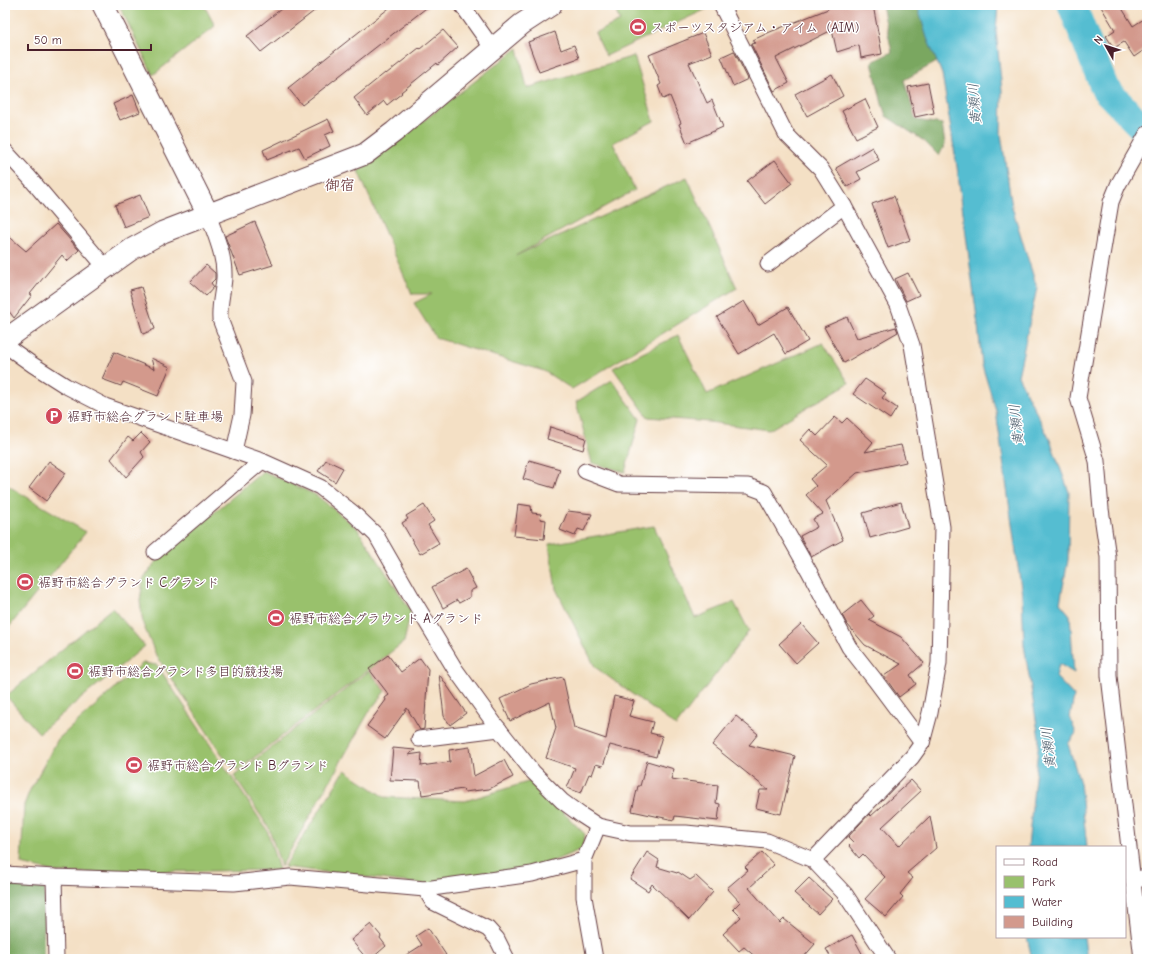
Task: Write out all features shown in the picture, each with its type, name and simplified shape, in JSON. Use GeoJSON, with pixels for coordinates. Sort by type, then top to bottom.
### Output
{"type":"FeatureCollection","features":[{"type":"Feature","properties":{"kind":"street"},"geometry":{"type":"LineString","coordinates":[[103,5],[208,214],[222,253],[224,278],[219,309],[220,319],[244,382],[242,414],[234,451]]}},
{"type":"Feature","properties":{"kind":"street"},"geometry":{"type":"LineString","coordinates":[[462,5],[493,49]]}},
{"type":"Feature","properties":{"kind":"street"},"geometry":{"type":"LineString","coordinates":[[5,340],[132,249],[163,232],[365,154],[394,132],[522,24],[551,5]]}},
{"type":"Feature","properties":{"kind":"street"},"geometry":{"type":"LineString","coordinates":[[720,5],[786,134],[821,168],[844,206],[898,306],[912,345],[942,528],[939,663],[930,713],[922,743],[912,757],[812,860]]}},
{"type":"Feature","properties":{"kind":"street"},"geometry":{"type":"LineString","coordinates":[[1142,959],[1109,676],[1108,557],[1101,509],[1097,461],[1078,398],[1111,202],[1118,185],[1147,134]]}},
{"type":"Feature","properties":{"kind":"street"},"geometry":{"type":"LineString","coordinates":[[5,151],[106,268]]}},
{"type":"Feature","properties":{"kind":"street"},"geometry":{"type":"LineString","coordinates":[[768,264],[844,206]]}},
{"type":"Feature","properties":{"kind":"street"},"geometry":{"type":"LineString","coordinates":[[5,345],[66,386],[105,406],[262,461],[320,487],[353,513],[376,535],[455,669],[533,772],[562,801],[581,816],[598,826],[630,833],[686,833],[767,841],[812,860],[845,894],[888,959]]}},
{"type":"Feature","properties":{"kind":"street"},"geometry":{"type":"LineString","coordinates":[[155,552],[262,461]]}},
{"type":"Feature","properties":{"kind":"street"},"geometry":{"type":"LineString","coordinates":[[585,471],[619,484],[748,486],[764,492],[809,571],[849,647],[922,743]]}},
{"type":"Feature","properties":{"kind":"street"},"geometry":{"type":"LineString","coordinates":[[419,739],[499,728]]}},
{"type":"Feature","properties":{"kind":"street"},"geometry":{"type":"LineString","coordinates":[[595,959],[584,897],[584,860],[598,826]]}},
{"type":"Feature","properties":{"kind":"street"},"geometry":{"type":"LineString","coordinates":[[5,874],[234,883],[290,877],[425,889],[532,874],[584,860]]}},
{"type":"Feature","properties":{"kind":"street"},"geometry":{"type":"LineString","coordinates":[[1133,882],[1147,876]]}},
{"type":"Feature","properties":{"kind":"street"},"geometry":{"type":"LineString","coordinates":[[54,877],[56,959]]}},
{"type":"Feature","properties":{"kind":"street"},"geometry":{"type":"LineString","coordinates":[[425,889],[433,902],[488,930],[497,939],[507,959]]}},
{"type":"Feature","properties":{"kind":"green space"},"geometry":{"type":"Polygon","coordinates":[[[123,5],[204,5],[215,26],[153,75],[120,7],[123,5]]]}},
{"type":"Feature","properties":{"kind":"green space","name":"スポーツスタジアム・アイム（AIM）"},"geometry":{"type":"Polygon","coordinates":[[[613,5],[713,6],[606,56],[595,33],[620,21],[613,5]]]}},
{"type":"Feature","properties":{"kind":"green space"},"geometry":{"type":"Polygon","coordinates":[[[882,5],[928,5],[944,58],[904,80],[916,120],[942,124],[945,144],[939,156],[924,141],[886,116],[872,62],[892,52],[882,5]]]}},
{"type":"Feature","properties":{"kind":"green space"},"geometry":{"type":"Polygon","coordinates":[[[518,48],[527,88],[634,56],[654,121],[613,143],[635,190],[515,256],[687,177],[737,288],[572,389],[544,371],[436,338],[414,303],[432,294],[412,294],[358,171],[518,48]]]}},
{"type":"Feature","properties":{"kind":"green space"},"geometry":{"type":"Polygon","coordinates":[[[678,335],[707,394],[823,343],[849,383],[769,430],[709,422],[648,417],[613,368],[678,335]]]}},
{"type":"Feature","properties":{"kind":"green space"},"geometry":{"type":"Polygon","coordinates":[[[612,380],[640,419],[625,472],[592,463],[576,402],[612,380]]]}},
{"type":"Feature","properties":{"kind":"green space","name":"裾野市総合グラウンド Aグランド"},"geometry":{"type":"Polygon","coordinates":[[[263,471],[316,495],[357,528],[411,611],[404,642],[238,770],[227,762],[156,655],[143,624],[140,601],[143,580],[155,563],[263,471]]]}},
{"type":"Feature","properties":{"kind":"green space","name":"裾野市総合グランド Cグランド"},"geometry":{"type":"Polygon","coordinates":[[[5,484],[86,532],[5,632],[5,484]]]}},
{"type":"Feature","properties":{"kind":"green space"},"geometry":{"type":"Polygon","coordinates":[[[654,526],[695,618],[734,602],[749,631],[676,726],[595,667],[556,589],[549,544],[654,526]]]}},
{"type":"Feature","properties":{"kind":"green space","name":"裾野市総合グランド多目的競技場"},"geometry":{"type":"Polygon","coordinates":[[[112,608],[145,646],[39,733],[6,696],[112,608]]]}},
{"type":"Feature","properties":{"kind":"green space","name":"裾野市総合グランド Bグランド"},"geometry":{"type":"Polygon","coordinates":[[[143,663],[157,665],[267,830],[279,870],[61,873],[21,864],[24,805],[30,790],[58,739],[143,663]]]}},
{"type":"Feature","properties":{"kind":"green space"},"geometry":{"type":"Polygon","coordinates":[[[369,671],[385,691],[369,712],[281,867],[269,828],[234,776],[369,671]]]}},
{"type":"Feature","properties":{"kind":"green space"},"geometry":{"type":"Polygon","coordinates":[[[345,770],[384,797],[465,801],[531,781],[585,834],[582,849],[534,869],[429,885],[284,867],[345,770]]]}},
{"type":"Feature","properties":{"kind":"green space"},"geometry":{"type":"Polygon","coordinates":[[[5,884],[45,889],[43,959],[17,959],[5,955],[5,884]]]}},
{"type":"Feature","properties":{"kind":"water","name":"黄瀬川"},"geometry":{"type":"Polygon","coordinates":[[[917,5],[998,5],[996,31],[1002,91],[1001,134],[1012,207],[1037,288],[1018,376],[1050,440],[1069,492],[1068,560],[1060,603],[1070,615],[1074,673],[1059,664],[1056,677],[1074,696],[1070,718],[1076,733],[1068,744],[1080,783],[1087,846],[1028,846],[1039,738],[1024,645],[1022,595],[996,411],[982,365],[957,167],[942,74],[927,38],[917,5]]]}},
{"type":"Feature","properties":{"kind":"water"},"geometry":{"type":"Polygon","coordinates":[[[1027,938],[1084,938],[1087,959],[1032,959],[1027,938]]]}},
{"type":"Feature","properties":{"kind":"building"},"geometry":{"type":"Polygon","coordinates":[[[286,5],[322,5],[261,52],[247,36],[286,5]]]}},
{"type":"Feature","properties":{"kind":"building"},"geometry":{"type":"Polygon","coordinates":[[[393,5],[430,5],[302,105],[288,88],[393,5]]]}},
{"type":"Feature","properties":{"kind":"building"},"geometry":{"type":"Polygon","coordinates":[[[827,5],[873,5],[882,54],[861,58],[859,45],[837,52],[832,30],[776,58],[789,83],[774,91],[751,44],[755,43],[753,40],[828,9],[827,5]]]}},
{"type":"Feature","properties":{"kind":"building"},"geometry":{"type":"Polygon","coordinates":[[[1100,5],[1120,5],[1133,26],[1147,17],[1147,48],[1134,57],[1124,42],[1114,48],[1106,36],[1115,30],[1100,5]]]}},
{"type":"Feature","properties":{"kind":"building"},"geometry":{"type":"Polygon","coordinates":[[[443,30],[458,47],[438,65],[437,63],[387,105],[384,101],[367,115],[354,98],[443,30]]]}},
{"type":"Feature","properties":{"kind":"building"},"geometry":{"type":"Polygon","coordinates":[[[555,32],[561,50],[574,45],[579,58],[539,72],[528,42],[555,32]]]}},
{"type":"Feature","properties":{"kind":"building"},"geometry":{"type":"Polygon","coordinates":[[[703,33],[712,54],[689,63],[707,103],[712,100],[723,127],[687,143],[670,96],[663,99],[658,86],[661,84],[649,55],[703,33]]]}},
{"type":"Feature","properties":{"kind":"building"},"geometry":{"type":"Polygon","coordinates":[[[734,51],[748,79],[733,86],[721,57],[734,51]]]}},
{"type":"Feature","properties":{"kind":"building"},"geometry":{"type":"Polygon","coordinates":[[[832,74],[843,96],[807,116],[795,94],[832,74]]]}},
{"type":"Feature","properties":{"kind":"building"},"geometry":{"type":"Polygon","coordinates":[[[928,83],[934,113],[915,117],[908,87],[928,83]]]}},
{"type":"Feature","properties":{"kind":"building"},"geometry":{"type":"Polygon","coordinates":[[[133,95],[140,112],[120,120],[113,104],[133,95]]]}},
{"type":"Feature","properties":{"kind":"building"},"geometry":{"type":"Polygon","coordinates":[[[865,99],[878,127],[856,138],[842,111],[865,99]]]}},
{"type":"Feature","properties":{"kind":"building"},"geometry":{"type":"Polygon","coordinates":[[[328,119],[334,131],[325,135],[330,146],[305,158],[299,147],[267,160],[263,150],[328,119]]]}},
{"type":"Feature","properties":{"kind":"building"},"geometry":{"type":"Polygon","coordinates":[[[872,147],[879,160],[857,172],[861,179],[847,187],[836,168],[872,147]]]}},
{"type":"Feature","properties":{"kind":"building"},"geometry":{"type":"Polygon","coordinates":[[[775,160],[792,183],[765,204],[747,181],[775,160]]]}},
{"type":"Feature","properties":{"kind":"building"},"geometry":{"type":"Polygon","coordinates":[[[140,195],[149,217],[124,227],[115,205],[140,195]]]}},
{"type":"Feature","properties":{"kind":"building"},"geometry":{"type":"Polygon","coordinates":[[[894,196],[910,240],[888,248],[872,204],[894,196]]]}},
{"type":"Feature","properties":{"kind":"building"},"geometry":{"type":"Polygon","coordinates":[[[255,222],[273,265],[240,275],[225,236],[255,222]]]}},
{"type":"Feature","properties":{"kind":"building"},"geometry":{"type":"Polygon","coordinates":[[[56,224],[79,250],[67,261],[62,255],[30,294],[32,295],[14,318],[5,306],[5,233],[26,251],[56,224]]]}},
{"type":"Feature","properties":{"kind":"building"},"geometry":{"type":"Polygon","coordinates":[[[206,265],[215,273],[215,279],[211,283],[214,287],[206,296],[190,282],[206,265]]]}},
{"type":"Feature","properties":{"kind":"building"},"geometry":{"type":"Polygon","coordinates":[[[908,273],[919,295],[906,301],[895,279],[908,273]]]}},
{"type":"Feature","properties":{"kind":"building"},"geometry":{"type":"Polygon","coordinates":[[[141,287],[155,329],[143,334],[130,290],[141,287]]]}},
{"type":"Feature","properties":{"kind":"building"},"geometry":{"type":"Polygon","coordinates":[[[744,301],[758,325],[788,307],[808,341],[786,354],[774,333],[739,354],[717,317],[744,301]]]}},
{"type":"Feature","properties":{"kind":"building"},"geometry":{"type":"Polygon","coordinates":[[[847,317],[857,338],[896,327],[898,332],[844,363],[824,327],[847,317]]]}},
{"type":"Feature","properties":{"kind":"building"},"geometry":{"type":"Polygon","coordinates":[[[114,352],[154,369],[151,358],[170,367],[158,396],[123,382],[121,386],[102,379],[114,352]]]}},
{"type":"Feature","properties":{"kind":"building"},"geometry":{"type":"Polygon","coordinates":[[[865,379],[886,393],[882,398],[897,408],[890,419],[853,394],[865,379]]]}},
{"type":"Feature","properties":{"kind":"building"},"geometry":{"type":"Polygon","coordinates":[[[835,417],[842,423],[847,418],[873,442],[865,452],[901,445],[906,462],[857,473],[826,501],[843,540],[811,557],[800,536],[817,527],[813,519],[823,514],[806,495],[816,486],[810,479],[827,465],[800,440],[810,429],[817,436],[835,417]]]}},
{"type":"Feature","properties":{"kind":"building"},"geometry":{"type":"Polygon","coordinates":[[[550,427],[586,438],[583,450],[547,439],[550,427]]]}},
{"type":"Feature","properties":{"kind":"building"},"geometry":{"type":"Polygon","coordinates":[[[141,433],[150,442],[141,452],[144,457],[126,477],[111,459],[128,437],[133,441],[141,433]]]}},
{"type":"Feature","properties":{"kind":"building"},"geometry":{"type":"Polygon","coordinates":[[[326,460],[343,468],[335,482],[318,471],[326,460]]]}},
{"type":"Feature","properties":{"kind":"building"},"geometry":{"type":"Polygon","coordinates":[[[529,460],[560,469],[554,488],[523,479],[529,460]]]}},
{"type":"Feature","properties":{"kind":"building"},"geometry":{"type":"Polygon","coordinates":[[[49,461],[66,473],[46,501],[29,488],[49,461]]]}},
{"type":"Feature","properties":{"kind":"building"},"geometry":{"type":"Polygon","coordinates":[[[901,502],[908,527],[870,538],[863,513],[901,502]]]}},
{"type":"Feature","properties":{"kind":"building"},"geometry":{"type":"Polygon","coordinates":[[[518,504],[531,506],[532,513],[541,514],[540,519],[546,520],[544,539],[514,536],[518,504]]]}},
{"type":"Feature","properties":{"kind":"building"},"geometry":{"type":"Polygon","coordinates":[[[424,505],[434,521],[428,525],[439,543],[420,554],[402,523],[408,519],[406,516],[424,505]]]}},
{"type":"Feature","properties":{"kind":"building"},"geometry":{"type":"Polygon","coordinates":[[[568,511],[592,514],[584,531],[578,529],[575,536],[560,530],[568,511]]]}},
{"type":"Feature","properties":{"kind":"building"},"geometry":{"type":"Polygon","coordinates":[[[466,569],[476,588],[470,591],[470,597],[459,603],[457,600],[443,608],[432,587],[466,569]]]}},
{"type":"Feature","properties":{"kind":"building"},"geometry":{"type":"Polygon","coordinates":[[[861,600],[874,616],[869,620],[901,637],[924,663],[910,675],[916,684],[899,697],[884,676],[901,664],[865,645],[847,624],[842,615],[861,600]]]}},
{"type":"Feature","properties":{"kind":"building"},"geometry":{"type":"Polygon","coordinates":[[[801,624],[818,643],[796,663],[779,644],[801,624]]]}},
{"type":"Feature","properties":{"kind":"building"},"geometry":{"type":"Polygon","coordinates":[[[388,655],[401,672],[420,658],[428,669],[424,729],[420,730],[407,708],[385,739],[367,726],[386,700],[385,698],[389,695],[369,669],[388,655]]]}},
{"type":"Feature","properties":{"kind":"building"},"geometry":{"type":"Polygon","coordinates":[[[439,674],[466,713],[450,725],[444,716],[439,674]]]}},
{"type":"Feature","properties":{"kind":"building"},"geometry":{"type":"Polygon","coordinates":[[[563,677],[574,728],[606,739],[614,696],[634,701],[629,716],[653,722],[650,733],[662,736],[656,757],[610,745],[603,766],[596,764],[592,775],[589,774],[581,793],[567,788],[575,768],[546,758],[556,728],[550,702],[510,721],[500,699],[531,684],[563,677]]]}},
{"type":"Feature","properties":{"kind":"building"},"geometry":{"type":"Polygon","coordinates":[[[736,716],[758,734],[749,745],[795,756],[781,814],[756,808],[760,790],[768,790],[712,745],[736,716]]]}},
{"type":"Feature","properties":{"kind":"building"},"geometry":{"type":"Polygon","coordinates":[[[470,747],[474,776],[504,760],[513,777],[489,789],[464,792],[463,789],[422,795],[420,781],[390,780],[393,748],[415,750],[408,755],[422,753],[421,766],[450,762],[449,750],[470,747]]]}},
{"type":"Feature","properties":{"kind":"building"},"geometry":{"type":"Polygon","coordinates":[[[647,761],[674,769],[671,779],[718,785],[716,803],[720,804],[718,821],[675,816],[674,820],[632,811],[638,786],[640,786],[647,761]]]}},
{"type":"Feature","properties":{"kind":"building"},"geometry":{"type":"Polygon","coordinates":[[[911,780],[921,791],[882,827],[899,846],[930,816],[936,848],[907,873],[913,878],[900,894],[903,897],[886,917],[865,899],[885,877],[863,854],[859,858],[849,846],[853,842],[848,837],[869,814],[871,816],[911,780]]]}},
{"type":"Feature","properties":{"kind":"building"},"geometry":{"type":"Polygon","coordinates":[[[647,852],[659,860],[657,867],[677,873],[678,872],[690,880],[696,876],[713,892],[689,920],[652,884],[648,891],[630,879],[647,852]]]}},
{"type":"Feature","properties":{"kind":"building"},"geometry":{"type":"Polygon","coordinates":[[[762,852],[774,865],[749,888],[780,923],[784,919],[815,944],[802,959],[758,959],[744,947],[739,951],[723,934],[741,917],[733,909],[740,902],[727,888],[748,870],[745,867],[762,852]]]}},
{"type":"Feature","properties":{"kind":"building"},"geometry":{"type":"Polygon","coordinates":[[[809,878],[832,899],[818,914],[794,893],[809,878]]]}},
{"type":"Feature","properties":{"kind":"building"},"geometry":{"type":"Polygon","coordinates":[[[371,924],[381,936],[380,938],[386,946],[371,959],[367,959],[351,940],[371,924]]]}},
{"type":"Feature","properties":{"kind":"building"},"geometry":{"type":"Polygon","coordinates":[[[428,928],[446,955],[439,959],[400,959],[422,945],[416,936],[428,928]]]}},
{"type":"Feature","properties":{"kind":"building"},"geometry":{"type":"Polygon","coordinates":[[[852,935],[865,959],[832,959],[826,949],[852,935]]]}},
{"type":"Feature","properties":{"kind":"waterway"},"geometry":{"type":"LineString","coordinates":[[1072,5],[1105,89],[1140,125],[1147,130]]}},
{"type":"Feature","properties":{"kind":"place","name":"スポーツスタジアム・アイム（AIM）"},"geometry":{"type":"Point","coordinates":[638,27]}},
{"type":"Feature","properties":{"kind":"place","name":"裾野市総合グランド駐車場"},"geometry":{"type":"Point","coordinates":[54,416]}},
{"type":"Feature","properties":{"kind":"place","name":"裾野市総合グランド Cグランド"},"geometry":{"type":"Point","coordinates":[25,582]}},
{"type":"Feature","properties":{"kind":"place","name":"裾野市総合グラウンド Aグランド"},"geometry":{"type":"Point","coordinates":[276,618]}},
{"type":"Feature","properties":{"kind":"place","name":"裾野市総合グランド多目的競技場"},"geometry":{"type":"Point","coordinates":[75,671]}},
{"type":"Feature","properties":{"kind":"place","name":"裾野市総合グランド Bグランド"},"geometry":{"type":"Point","coordinates":[134,765]}},
{"type":"Feature","properties":{"kind":"district","name":"御宿"},"geometry":{"type":"Point","coordinates":[340,185]}}]}
